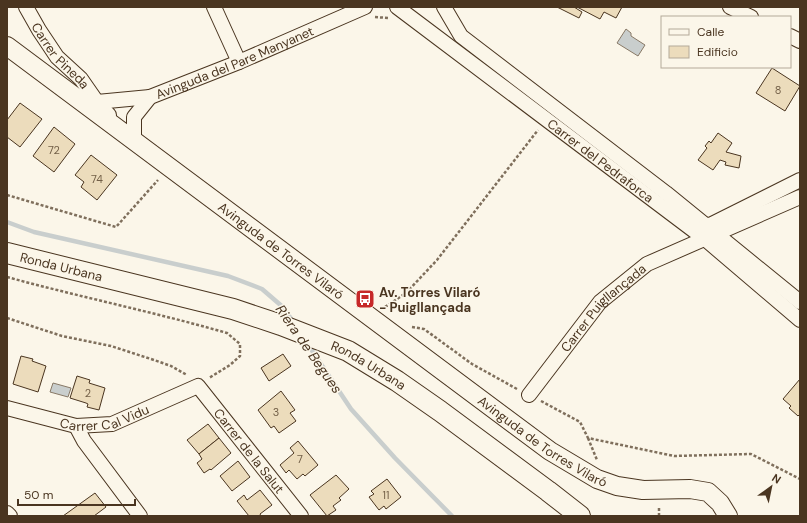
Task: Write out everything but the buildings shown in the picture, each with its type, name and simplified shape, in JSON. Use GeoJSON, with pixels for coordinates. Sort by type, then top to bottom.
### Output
{"type":"FeatureCollection","features":[{"type":"Feature","properties":{"kind":"main road","name":"Ronda Urbana"},"geometry":{"type":"LineString","coordinates":[[7,253],[233,309],[281,324],[348,351],[397,381],[447,416],[580,516]]}},
{"type":"Feature","properties":{"kind":"street","name":"Carrer Pineda"},"geometry":{"type":"LineString","coordinates":[[26,7],[57,57],[81,79],[97,102],[134,141]]}},
{"type":"Feature","properties":{"kind":"street"},"geometry":{"type":"LineString","coordinates":[[214,7],[239,62]]}},
{"type":"Feature","properties":{"kind":"street","name":"Avinguda del Pare Manyanet"},"geometry":{"type":"LineString","coordinates":[[134,141],[134,117],[150,97],[239,62],[365,7]]}},
{"type":"Feature","properties":{"kind":"street","name":"Carrer del Pedraforca"},"geometry":{"type":"LineString","coordinates":[[397,7],[704,235],[800,302]]}},
{"type":"Feature","properties":{"kind":"street","name":"Carrer del Pedraforca"},"geometry":{"type":"LineString","coordinates":[[444,7],[461,36],[704,235],[800,320]]}},
{"type":"Feature","properties":{"kind":"street"},"geometry":{"type":"LineString","coordinates":[[730,7],[749,16]]}},
{"type":"Feature","properties":{"kind":"street","name":"Avinguda de Torres Vilaró"},"geometry":{"type":"LineString","coordinates":[[7,46],[550,452],[598,479],[617,486],[643,490],[690,489],[708,492],[720,503],[728,516]]}},
{"type":"Feature","properties":{"kind":"street","name":"Carrer Pineda"},"geometry":{"type":"LineString","coordinates":[[97,102],[150,97]]}},
{"type":"Feature","properties":{"kind":"street","name":"Carrer Puigllançada"},"geometry":{"type":"LineString","coordinates":[[704,235],[712,224],[800,180]]}},
{"type":"Feature","properties":{"kind":"street","name":"Carrer Puigllançada"},"geometry":{"type":"LineString","coordinates":[[529,395],[600,302],[647,264],[704,235],[800,197]]}},
{"type":"Feature","properties":{"kind":"street","name":"Carrer Cal Vidu"},"geometry":{"type":"LineString","coordinates":[[7,408],[76,426],[112,424],[198,386]]}},
{"type":"Feature","properties":{"kind":"street","name":"Carrer de la Salut"},"geometry":{"type":"LineString","coordinates":[[198,386],[301,516]]}},
{"type":"Feature","properties":{"kind":"street"},"geometry":{"type":"LineString","coordinates":[[76,426],[84,441],[140,516]]}},
{"type":"Feature","properties":{"kind":"street"},"geometry":{"type":"LineString","coordinates":[[7,513],[10,516]]}},
{"type":"Feature","properties":{"kind":"path"},"geometry":{"type":"LineString","coordinates":[[367,316],[389,305],[406,294],[437,260],[547,119]]}},
{"type":"Feature","properties":{"kind":"path"},"geometry":{"type":"LineString","coordinates":[[7,195],[116,227],[169,168]]}},
{"type":"Feature","properties":{"kind":"path"},"geometry":{"type":"LineString","coordinates":[[7,277],[227,333],[240,344],[240,356],[198,386],[186,373],[154,360],[111,346],[62,336],[7,318]]}},
{"type":"Feature","properties":{"kind":"path"},"geometry":{"type":"LineString","coordinates":[[409,326],[424,329],[472,364],[580,422],[598,464]]}},
{"type":"Feature","properties":{"kind":"path"},"geometry":{"type":"LineString","coordinates":[[588,438],[674,456],[751,454],[800,479]]}},
{"type":"Feature","properties":{"kind":"shaded area"},"geometry":{"type":"Polygon","coordinates":[[[626,29],[631,33],[631,36],[645,45],[638,56],[617,43],[626,29]]]}},
{"type":"Feature","properties":{"kind":"shaded area"},"geometry":{"type":"Polygon","coordinates":[[[53,383],[71,388],[68,397],[50,392],[53,383]]]}},
{"type":"Feature","properties":{"kind":"waterway","name":"Riera de Begues"},"geometry":{"type":"LineString","coordinates":[[7,222],[34,232],[228,276],[262,289],[284,308],[293,322]]}},
{"type":"Feature","properties":{"kind":"waterway","name":"Riera de Begues"},"geometry":{"type":"LineString","coordinates":[[307,343],[351,409],[395,458],[452,516]]}},
{"type":"Feature","properties":{"kind":"place","name":"Av. Torres Vilaró - Puigllançada"},"geometry":{"type":"Point","coordinates":[365,299]}}]}
